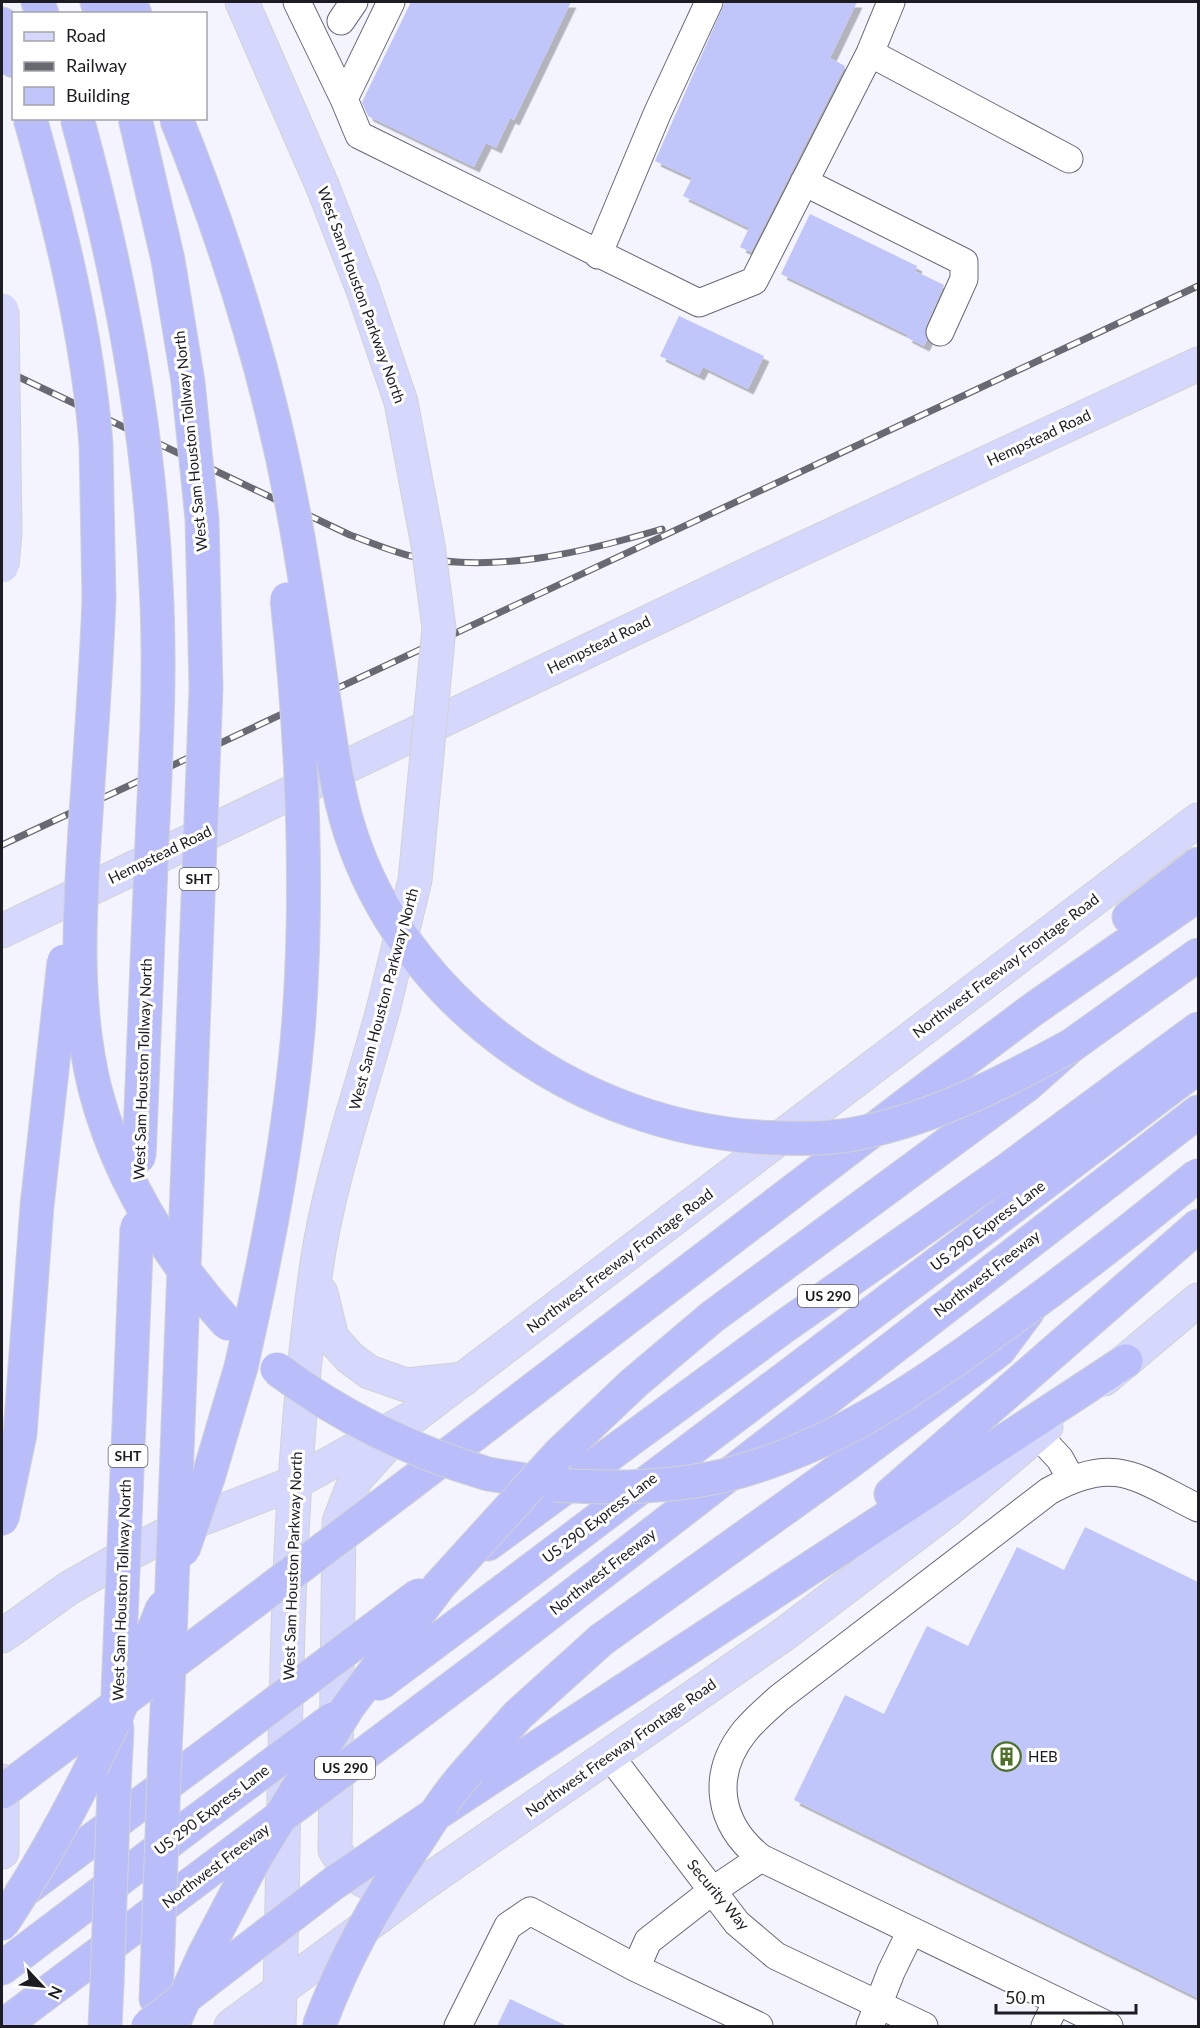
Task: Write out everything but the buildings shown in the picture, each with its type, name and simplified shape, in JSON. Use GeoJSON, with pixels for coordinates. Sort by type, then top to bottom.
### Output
{"type":"FeatureCollection","features":[{"type":"Feature","properties":{"kind":"highway"},"geometry":{"type":"LineString","coordinates":[[2,24],[12,55]]}},
{"type":"Feature","properties":{"kind":"highway"},"geometry":{"type":"LineString","coordinates":[[31,120],[75,291],[90,381],[96,444],[99,580],[82,886],[80,988],[88,1055],[105,1121],[146,1214],[183,1272],[252,1347],[314,1396],[394,1441],[488,1474],[555,1485],[622,1488],[656,1486],[723,1475],[818,1443],[877,1413],[1033,1304],[1198,1176]]}},
{"type":"Feature","properties":{"kind":"highway","name":"West Sam Houston Tollway North"},"geometry":{"type":"LineString","coordinates":[[78,120],[109,240],[131,351],[152,519],[158,619],[156,755],[105,2026]]}},
{"type":"Feature","properties":{"kind":"highway","name":"West Sam Houston Tollway North"},"geometry":{"type":"LineString","coordinates":[[135,120],[168,260],[188,382],[202,519],[206,688],[155,2026]]}},
{"type":"Feature","properties":{"kind":"highway"},"geometry":{"type":"LineString","coordinates":[[176,120],[214,213],[251,330],[284,458],[339,794],[356,849],[380,901],[409,946],[456,1001],[512,1049],[567,1084],[646,1117],[718,1134],[789,1139],[861,1133],[939,1111],[1005,1082],[1072,1045]]}},
{"type":"Feature","properties":{"kind":"highway"},"geometry":{"type":"LineString","coordinates":[[2,1924],[81,1788],[140,1664],[170,1590],[214,1461],[241,1367],[267,1254],[286,1134],[298,1020],[303,924],[303,818],[298,708],[287,599],[268,480],[246,379],[213,250],[176,120]]}},
{"type":"Feature","properties":{"kind":"highway"},"geometry":{"type":"LineString","coordinates":[[1035,1008],[1105,935],[1198,864]]}},
{"type":"Feature","properties":{"kind":"highway"},"geometry":{"type":"LineString","coordinates":[[2,1519],[20,1434],[37,1206],[67,938],[82,886]]}},
{"type":"Feature","properties":{"kind":"highway"},"geometry":{"type":"LineString","coordinates":[[2,1792],[1035,1008],[1198,895]]}},
{"type":"Feature","properties":{"kind":"highway"},"geometry":{"type":"LineString","coordinates":[[172,2026],[204,1955],[255,1858],[348,1707],[439,1586],[552,1462],[634,1383],[712,1317],[1027,1085],[1072,1045],[1198,955]]}},
{"type":"Feature","properties":{"kind":"highway","name":"US 290"},"geometry":{"type":"LineString","coordinates":[[2,1908],[459,1565],[782,1328],[1007,1170],[1198,1029]]}},
{"type":"Feature","properties":{"kind":"highway","name":"US 290 Express Lane"},"geometry":{"type":"LineString","coordinates":[[2,1968],[1198,1067]]}},
{"type":"Feature","properties":{"kind":"highway","name":"Northwest Freeway"},"geometry":{"type":"LineString","coordinates":[[3,2026],[485,1663],[1198,1112]]}},
{"type":"Feature","properties":{"kind":"highway"},"geometry":{"type":"LineString","coordinates":[[799,1574],[1198,1226]]}},
{"type":"Feature","properties":{"kind":"highway"},"geometry":{"type":"LineString","coordinates":[[319,2026],[340,1972],[384,1891],[451,1790],[518,1715],[601,1640],[844,1466],[999,1350],[1033,1304]]}},
{"type":"Feature","properties":{"kind":"highway"},"geometry":{"type":"LineString","coordinates":[[148,2026],[334,1883],[799,1574],[1126,1361]]}},
{"type":"Feature","properties":{"kind":"main road","name":"West Sam Houston Parkway North"},"geometry":{"type":"LineString","coordinates":[[242,2],[322,185],[363,290],[401,402],[428,545],[439,628],[415,880],[383,1010],[337,1176],[316,1268],[294,1483],[279,2026]]}},
{"type":"Feature","properties":{"kind":"main road"},"geometry":{"type":"LineString","coordinates":[[2,310],[5,533],[2,566]]}},
{"type":"Feature","properties":{"kind":"main road","name":"Hempstead Road"},"geometry":{"type":"LineString","coordinates":[[2,931],[697,598],[1198,364]]}},
{"type":"Feature","properties":{"kind":"main road","name":"Northwest Freeway Frontage Road"},"geometry":{"type":"LineString","coordinates":[[2,1636],[69,1588],[132,1552],[178,1528],[294,1483],[413,1417],[466,1379],[1198,820]]}},
{"type":"Feature","properties":{"kind":"main road"},"geometry":{"type":"LineString","coordinates":[[316,1268],[332,1338],[350,1358],[369,1372],[406,1385],[466,1379]]}},
{"type":"Feature","properties":{"kind":"main road","name":"Northwest Freeway Frontage Road"},"geometry":{"type":"LineString","coordinates":[[231,2026],[423,1884],[783,1635],[949,1509],[1198,1300]]}},
{"type":"Feature","properties":{"kind":"main road"},"geometry":{"type":"LineString","coordinates":[[413,1417],[355,1480],[339,1522],[335,1850],[352,1874],[374,1886],[423,1884]]}},
{"type":"Feature","properties":{"kind":"main road"},"geometry":{"type":"LineString","coordinates":[[2,1781],[2,1852]]}},
{"type":"Feature","properties":{"kind":"street"},"geometry":{"type":"LineString","coordinates":[[297,2],[359,135],[699,303],[754,281],[870,52],[891,2]]}},
{"type":"Feature","properties":{"kind":"street"},"geometry":{"type":"LineString","coordinates":[[344,99],[391,2]]}},
{"type":"Feature","properties":{"kind":"street"},"geometry":{"type":"LineString","coordinates":[[598,255],[657,114],[709,2]]}},
{"type":"Feature","properties":{"kind":"street"},"geometry":{"type":"LineString","coordinates":[[870,52],[1069,159]]}},
{"type":"Feature","properties":{"kind":"street"},"geometry":{"type":"LineString","coordinates":[[804,182],[964,262],[964,279],[940,332]]}},
{"type":"Feature","properties":{"kind":"street"},"geometry":{"type":"LineString","coordinates":[[1037,1434],[1060,1459],[1071,1479]]}},
{"type":"Feature","properties":{"kind":"street"},"geometry":{"type":"LineString","coordinates":[[1109,2026],[761,1858],[736,1834],[723,1801],[723,1774],[745,1731],[779,1698],[1035,1500],[1071,1479],[1102,1471],[1118,1471],[1198,1508]]}},
{"type":"Feature","properties":{"kind":"street","name":"Security Way"},"geometry":{"type":"LineString","coordinates":[[610,1756],[737,1923],[776,1956],[873,2016],[924,2026]]}},
{"type":"Feature","properties":{"kind":"street"},"geometry":{"type":"LineString","coordinates":[[636,1968],[648,1941],[712,1891],[761,1858]]}},
{"type":"Feature","properties":{"kind":"street"},"geometry":{"type":"LineString","coordinates":[[458,2026],[508,1926],[530,1911],[636,1968],[759,2026]]}},
{"type":"Feature","properties":{"kind":"street"},"geometry":{"type":"LineString","coordinates":[[873,2016],[911,1931]]}},
{"type":"Feature","properties":{"kind":"street"},"geometry":{"type":"LineString","coordinates":[[1045,2026],[1057,2001]]}},
{"type":"Feature","properties":{"kind":"railway"},"geometry":{"type":"LineString","coordinates":[[2,845],[1198,286]]}},
{"type":"Feature","properties":{"kind":"railway"},"geometry":{"type":"LineString","coordinates":[[2,369],[350,535],[411,556],[474,563],[506,562],[569,553],[662,529]]}},
{"type":"Feature","properties":{"kind":"place","name":"HEB"},"geometry":{"type":"Point","coordinates":[1007,1757]}}]}
